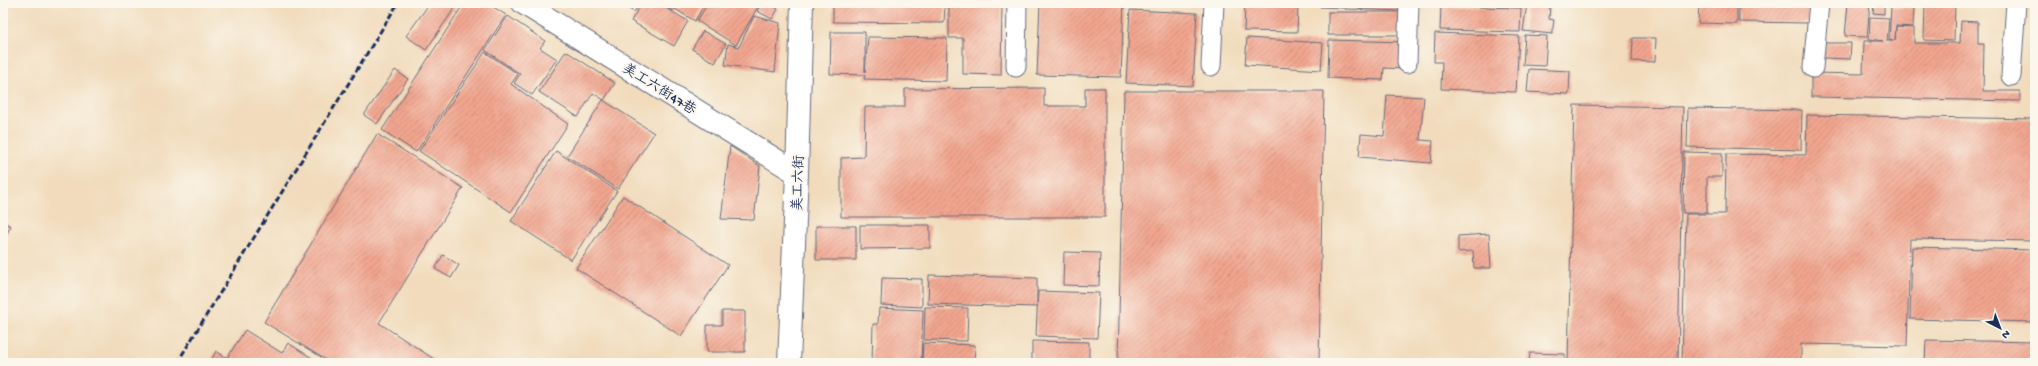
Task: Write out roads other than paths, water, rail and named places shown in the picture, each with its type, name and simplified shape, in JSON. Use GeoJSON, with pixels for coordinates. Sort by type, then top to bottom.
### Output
{"type":"FeatureCollection","features":[{"type":"Feature","properties":{"kind":"street","name":"美工六街47巷"},"geometry":{"type":"LineString","coordinates":[[523,3],[797,173]]}},
{"type":"Feature","properties":{"kind":"street","name":"美工六街"},"geometry":{"type":"LineString","coordinates":[[789,363],[802,3]]}},
{"type":"Feature","properties":{"kind":"lane"},"geometry":{"type":"LineString","coordinates":[[1016,67],[1017,3]]}},
{"type":"Feature","properties":{"kind":"lane"},"geometry":{"type":"LineString","coordinates":[[1211,66],[1214,3]]}},
{"type":"Feature","properties":{"kind":"lane"},"geometry":{"type":"LineString","coordinates":[[1407,62],[1409,3]]}},
{"type":"Feature","properties":{"kind":"lane"},"geometry":{"type":"LineString","coordinates":[[1813,68],[1819,3]]}},
{"type":"Feature","properties":{"kind":"lane"},"geometry":{"type":"LineString","coordinates":[[2011,76],[2016,3]]}},
{"type":"Feature","properties":{"kind":"railway"},"geometry":{"type":"LineString","coordinates":[[177,363],[398,3]]}}]}
